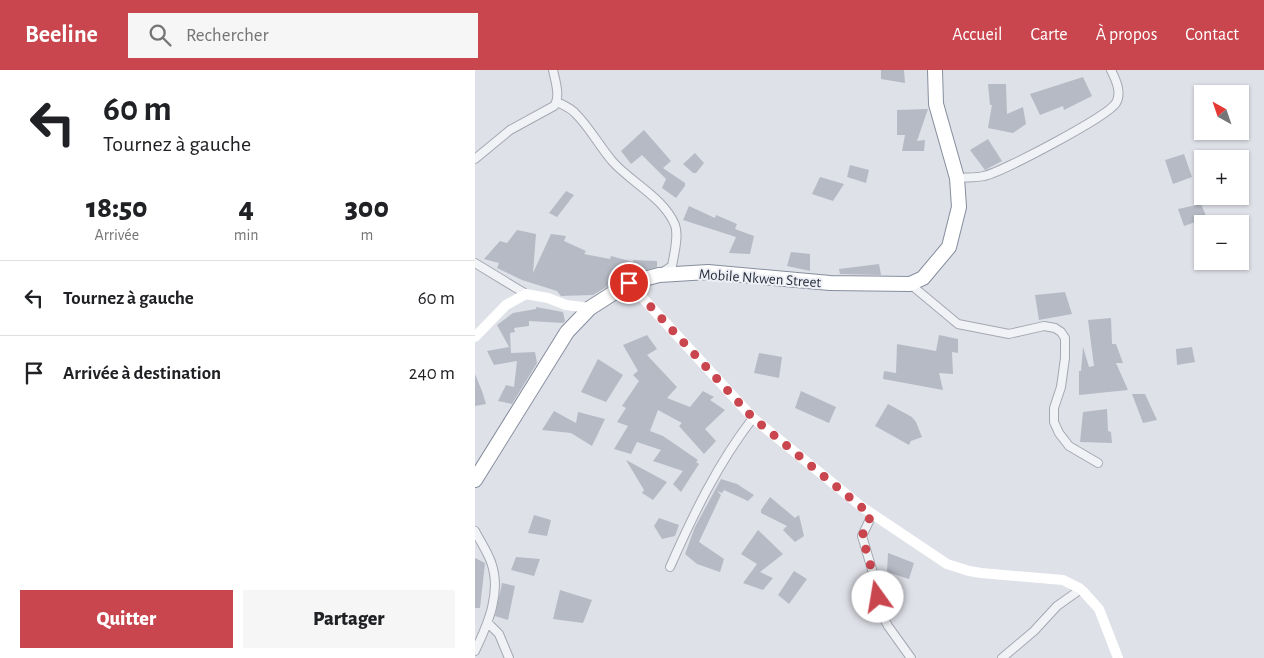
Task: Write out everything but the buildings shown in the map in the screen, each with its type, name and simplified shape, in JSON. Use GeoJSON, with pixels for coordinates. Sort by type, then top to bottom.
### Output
{"type":"FeatureCollection","features":[{"type":"Feature","properties":{"kind":"highway"},"geometry":{"type":"LineString","coordinates":[[910,284],[923,278],[937,264],[949,247],[959,207],[957,178],[936,104],[935,70]]}},
{"type":"Feature","properties":{"kind":"highway","name":"Mobile Nkwen Street"},"geometry":{"type":"LineString","coordinates":[[475,480],[567,332],[590,308],[629,283],[659,275],[708,272],[830,283],[910,284]]}},
{"type":"Feature","properties":{"kind":"street"},"geometry":{"type":"LineString","coordinates":[[553,70],[557,102]]}},
{"type":"Feature","properties":{"kind":"street"},"geometry":{"type":"LineString","coordinates":[[957,178],[985,176],[1045,148],[1107,112],[1116,102],[1119,90],[1111,70]]}},
{"type":"Feature","properties":{"kind":"street"},"geometry":{"type":"LineString","coordinates":[[475,159],[510,130],[557,102]]}},
{"type":"Feature","properties":{"kind":"street"},"geometry":{"type":"LineString","coordinates":[[557,102],[577,114],[613,162],[668,214],[675,226],[676,241],[672,266],[659,275]]}},
{"type":"Feature","properties":{"kind":"street"},"geometry":{"type":"LineString","coordinates":[[475,263],[526,294],[548,298],[566,305],[590,308]]}},
{"type":"Feature","properties":{"kind":"street"},"geometry":{"type":"LineString","coordinates":[[629,283],[753,418],[871,515],[947,564],[969,572],[1063,580],[1081,589],[1099,609],[1118,658]]}},
{"type":"Feature","properties":{"kind":"street"},"geometry":{"type":"LineString","coordinates":[[910,284],[958,324],[1009,334],[1044,326],[1055,328],[1061,332],[1065,338],[1065,358],[1061,387],[1054,408],[1054,422],[1059,433],[1069,446],[1098,463]]}},
{"type":"Feature","properties":{"kind":"street"},"geometry":{"type":"LineString","coordinates":[[475,337],[506,305],[526,294]]}},
{"type":"Feature","properties":{"kind":"street"},"geometry":{"type":"LineString","coordinates":[[670,567],[710,485],[735,442],[753,418]]}},
{"type":"Feature","properties":{"kind":"street"},"geometry":{"type":"LineString","coordinates":[[871,515],[862,536],[876,584],[880,611],[888,626],[911,658]]}},
{"type":"Feature","properties":{"kind":"street"},"geometry":{"type":"LineString","coordinates":[[475,530],[491,559],[495,588],[488,623],[475,652]]}},
{"type":"Feature","properties":{"kind":"street"},"geometry":{"type":"LineString","coordinates":[[1002,658],[1034,631],[1057,606],[1081,589]]}},
{"type":"Feature","properties":{"kind":"street"},"geometry":{"type":"LineString","coordinates":[[488,623],[499,634],[509,658]]}},
{"type":"Feature","properties":{"kind":"route"},"geometry":{"type":"LineString","coordinates":[[629,283],[753,418],[871,515],[862,536],[878,597]]}}]}
